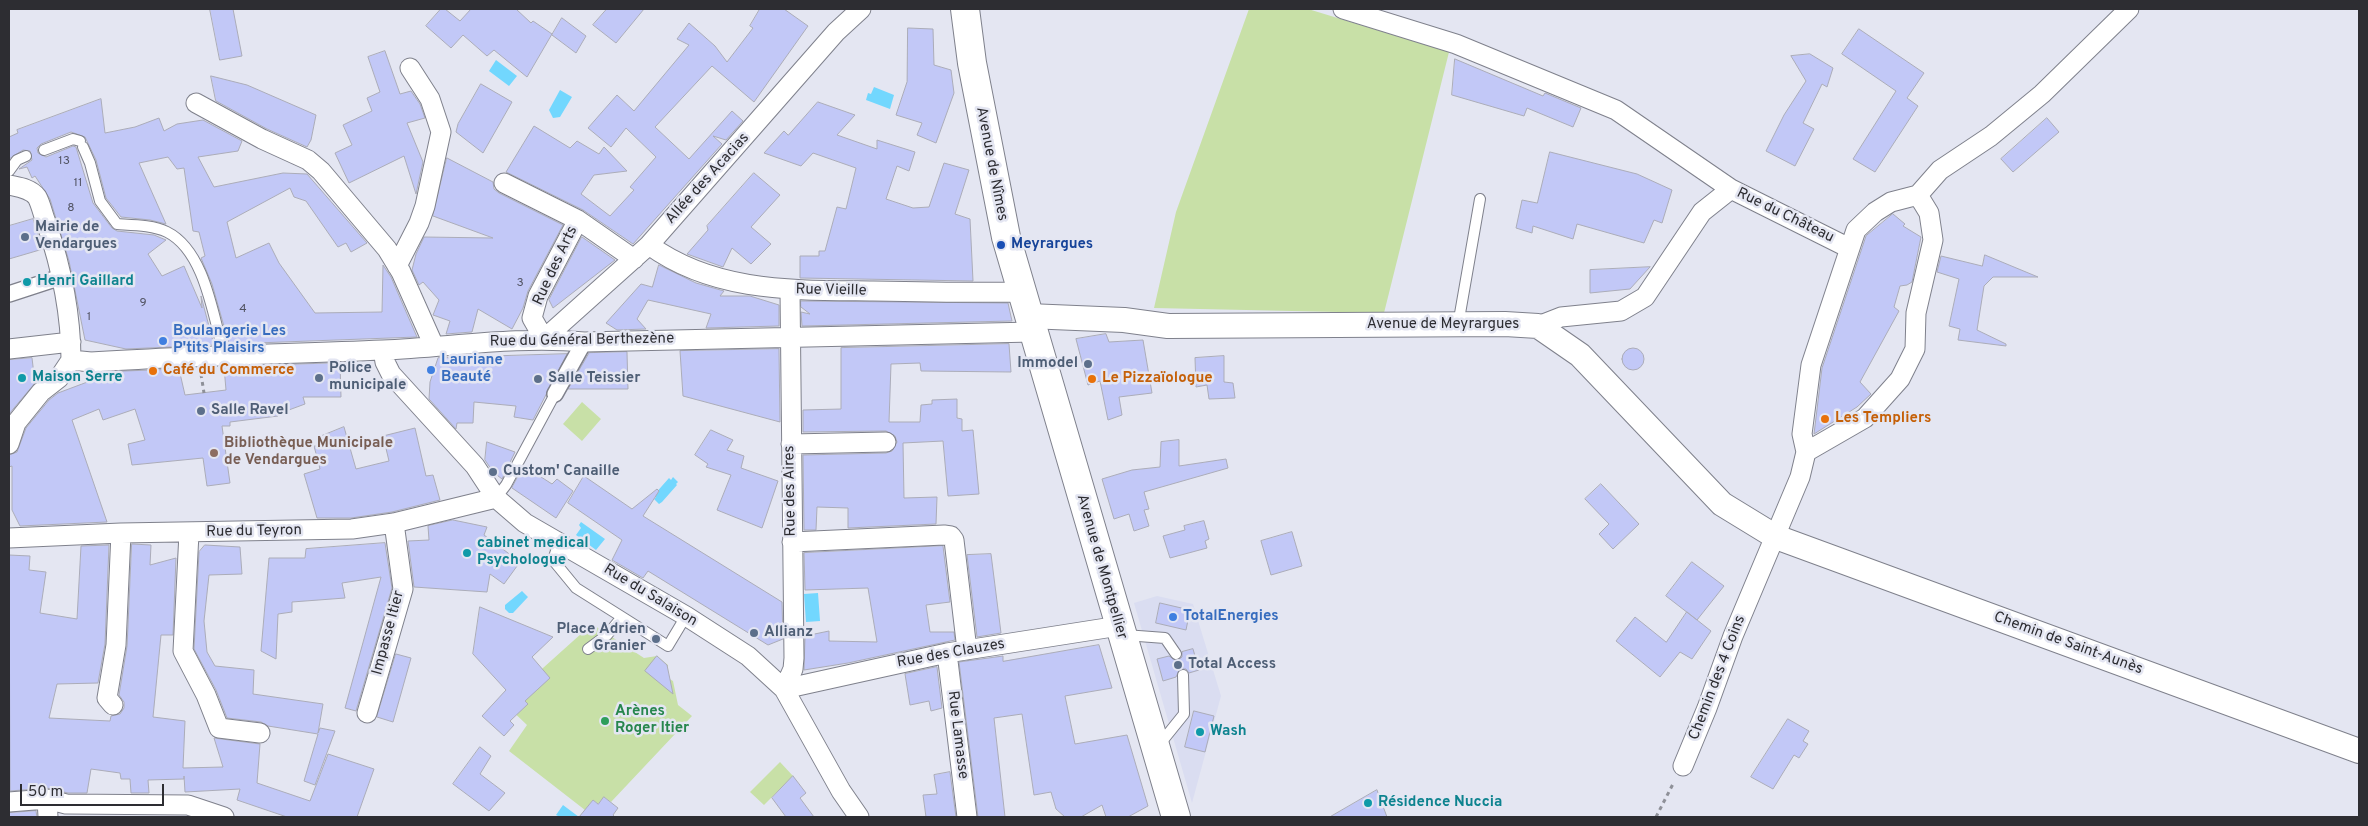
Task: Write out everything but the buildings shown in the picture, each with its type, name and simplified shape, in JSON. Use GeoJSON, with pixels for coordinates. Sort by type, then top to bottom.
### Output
{"type":"FeatureCollection","features":[{"type":"Feature","properties":{"kind":"main road","name":"Avenue de Nîmes"},"geometry":{"type":"LineString","coordinates":[[965,9],[972,63],[1004,228],[1028,313]]}},
{"type":"Feature","properties":{"kind":"main road","name":"Avenue de Montpellier"},"geometry":{"type":"LineString","coordinates":[[1028,313],[1176,817]]}},
{"type":"Feature","properties":{"kind":"street"},"geometry":{"type":"LineString","coordinates":[[836,32],[842,9]]}},
{"type":"Feature","properties":{"kind":"street","name":"Allée des Acacias"},"geometry":{"type":"LineString","coordinates":[[544,338],[649,245],[836,32],[861,9]]}},
{"type":"Feature","properties":{"kind":"street"},"geometry":{"type":"LineString","coordinates":[[1343,9],[1456,44],[1616,110],[1731,189]]}},
{"type":"Feature","properties":{"kind":"street"},"geometry":{"type":"LineString","coordinates":[[1918,195],[1929,213],[1934,240],[1916,313],[1915,349],[1900,379],[1865,418],[1806,452],[1802,434],[1811,365],[1856,230],[1875,212],[1891,202],[1918,195],[1940,170],[1991,136],[2042,94],[2130,9]]}},
{"type":"Feature","properties":{"kind":"street"},"geometry":{"type":"LineString","coordinates":[[398,266],[425,206],[441,132],[430,99],[410,68]]}},
{"type":"Feature","properties":{"kind":"street"},"geometry":{"type":"LineString","coordinates":[[196,103],[308,160],[321,171],[365,221],[398,266],[434,346]]}},
{"type":"Feature","properties":{"kind":"street"},"geometry":{"type":"LineString","coordinates":[[504,183],[578,220],[634,259]]}},
{"type":"Feature","properties":{"kind":"street"},"geometry":{"type":"LineString","coordinates":[[9,185],[28,190],[36,196],[56,252],[71,351],[59,378],[41,392],[16,423],[9,444]]}},
{"type":"Feature","properties":{"kind":"street","name":"Rue du Château"},"geometry":{"type":"LineString","coordinates":[[1538,326],[1561,317],[1621,311],[1645,297],[1702,212],[1731,189],[1849,248]]}},
{"type":"Feature","properties":{"kind":"street","name":"Rue des Arts"},"geometry":{"type":"LineString","coordinates":[[544,338],[532,318],[538,296],[578,220]]}},
{"type":"Feature","properties":{"kind":"street","name":"Rue Vieille"},"geometry":{"type":"LineString","coordinates":[[649,245],[663,255],[708,274],[750,286],[1028,313]]}},
{"type":"Feature","properties":{"kind":"street"},"geometry":{"type":"LineString","coordinates":[[9,294],[61,277]]}},
{"type":"Feature","properties":{"kind":"street","name":"Rue des Aires"},"geometry":{"type":"LineString","coordinates":[[784,689],[794,658],[790,290]]}},
{"type":"Feature","properties":{"kind":"street","name":"Avenue de Meyrargues"},"geometry":{"type":"LineString","coordinates":[[1028,313],[1124,320],[1168,326],[1505,324],[1538,326],[1580,355],[1722,504],[1776,537]]}},
{"type":"Feature","properties":{"kind":"street","name":"Rue du Général Berthezène"},"geometry":{"type":"LineString","coordinates":[[9,349],[71,351],[91,362],[224,354],[383,350],[544,338],[584,342],[789,336],[1028,313]]}},
{"type":"Feature","properties":{"kind":"street"},"geometry":{"type":"LineString","coordinates":[[555,394],[584,342]]}},
{"type":"Feature","properties":{"kind":"street","name":"Rue du Salaison"},"geometry":{"type":"LineString","coordinates":[[383,350],[385,362],[391,374],[475,466],[496,498],[525,523],[686,616],[748,656],[784,689],[841,791],[859,817]]}},
{"type":"Feature","properties":{"kind":"street"},"geometry":{"type":"LineString","coordinates":[[791,444],[886,442]]}},
{"type":"Feature","properties":{"kind":"street","name":"Chemin des 4 Coins"},"geometry":{"type":"LineString","coordinates":[[1683,766],[1708,708],[1733,636],[1800,477],[1806,452]]}},
{"type":"Feature","properties":{"kind":"street","name":"Rue du Teyron"},"geometry":{"type":"LineString","coordinates":[[9,538],[352,529],[394,523],[496,498]]}},
{"type":"Feature","properties":{"kind":"street","name":"Impasse Itier"},"geometry":{"type":"LineString","coordinates":[[367,713],[403,589],[394,523]]}},
{"type":"Feature","properties":{"kind":"street"},"geometry":{"type":"LineString","coordinates":[[189,533],[183,651],[206,695],[219,728],[260,733]]}},
{"type":"Feature","properties":{"kind":"street"},"geometry":{"type":"LineString","coordinates":[[113,705],[107,698],[116,645],[121,534]]}},
{"type":"Feature","properties":{"kind":"street"},"geometry":{"type":"LineString","coordinates":[[792,542],[951,536],[954,540],[967,650]]}},
{"type":"Feature","properties":{"kind":"street","name":"Chemin de Saint-Aunès"},"geometry":{"type":"LineString","coordinates":[[1776,537],[2359,751]]}},
{"type":"Feature","properties":{"kind":"street","name":"Rue des Clauzes"},"geometry":{"type":"LineString","coordinates":[[784,689],[947,653],[1120,631]]}},
{"type":"Feature","properties":{"kind":"street","name":"Rue Lamasse"},"geometry":{"type":"LineString","coordinates":[[947,653],[967,817]]}},
{"type":"Feature","properties":{"kind":"street"},"geometry":{"type":"LineString","coordinates":[[9,802],[48,808],[66,804],[188,805],[224,817]]}},
{"type":"Feature","properties":{"kind":"lane"},"geometry":{"type":"LineString","coordinates":[[44,150],[73,139],[81,144],[90,163],[100,201],[117,224],[140,225],[166,232],[185,246],[203,277],[224,354]]}},
{"type":"Feature","properties":{"kind":"lane"},"geometry":{"type":"LineString","coordinates":[[9,171],[17,160],[26,156]]}},
{"type":"Feature","properties":{"kind":"lane"},"geometry":{"type":"LineString","coordinates":[[1458,325],[1480,200]]}},
{"type":"Feature","properties":{"kind":"lane"},"geometry":{"type":"LineString","coordinates":[[496,498],[506,486],[555,394]]}},
{"type":"Feature","properties":{"kind":"lane"},"geometry":{"type":"LineString","coordinates":[[559,542],[553,560],[576,588],[668,646],[686,616]]}},
{"type":"Feature","properties":{"kind":"lane"},"geometry":{"type":"LineString","coordinates":[[588,649],[607,635],[622,617]]}},
{"type":"Feature","properties":{"kind":"lane"},"geometry":{"type":"LineString","coordinates":[[1120,631],[1166,638],[1176,654]]}},
{"type":"Feature","properties":{"kind":"lane"},"geometry":{"type":"LineString","coordinates":[[1155,749],[1184,714],[1183,675]]}},
{"type":"Feature","properties":{"kind":"path"},"geometry":{"type":"LineString","coordinates":[[1656,817],[1683,766]]}},
{"type":"Feature","properties":{"kind":"shaded area"},"geometry":{"type":"Polygon","coordinates":[[[1157,596],[1193,604],[1221,696],[1192,803],[1134,603],[1157,596]]]}},
{"type":"Feature","properties":{"kind":"green space"},"geometry":{"type":"Polygon","coordinates":[[[1249,9],[1308,9],[1449,52],[1384,313],[1154,308],[1176,212],[1249,9]]]}},
{"type":"Feature","properties":{"kind":"green space"},"geometry":{"type":"Polygon","coordinates":[[[582,402],[601,419],[582,441],[563,424],[582,402]]]}},
{"type":"Feature","properties":{"kind":"green space","name":"Arènes Roger Itier"},"geometry":{"type":"Polygon","coordinates":[[[592,624],[644,658],[657,656],[668,665],[668,678],[673,681],[678,705],[692,716],[611,802],[604,797],[598,804],[593,800],[585,810],[509,751],[527,725],[504,703],[592,624]]]}},
{"type":"Feature","properties":{"kind":"green space"},"geometry":{"type":"Polygon","coordinates":[[[780,762],[793,776],[764,805],[750,792],[780,762]]]}},
{"type":"Feature","properties":{"kind":"water"},"geometry":{"type":"Polygon","coordinates":[[[496,60],[517,76],[509,86],[489,71],[496,60]]]}},
{"type":"Feature","properties":{"kind":"water"},"geometry":{"type":"Polygon","coordinates":[[[874,87],[894,95],[890,109],[866,100],[868,93],[871,94],[874,87]]]}},
{"type":"Feature","properties":{"kind":"water"},"geometry":{"type":"Polygon","coordinates":[[[560,90],[572,97],[560,117],[553,118],[549,110],[560,90]]]}},
{"type":"Feature","properties":{"kind":"water"},"geometry":{"type":"Polygon","coordinates":[[[673,477],[678,482],[677,485],[659,504],[654,499],[656,497],[654,495],[669,478],[671,480],[673,477]]]}},
{"type":"Feature","properties":{"kind":"water"},"geometry":{"type":"Polygon","coordinates":[[[581,522],[605,539],[596,550],[576,535],[581,528],[579,525],[581,522]]]}},
{"type":"Feature","properties":{"kind":"water"},"geometry":{"type":"Polygon","coordinates":[[[522,591],[528,597],[513,613],[509,613],[505,609],[505,605],[522,591]]]}},
{"type":"Feature","properties":{"kind":"water"},"geometry":{"type":"Polygon","coordinates":[[[818,593],[820,621],[806,622],[804,594],[818,593]]]}},
{"type":"Feature","properties":{"kind":"water"},"geometry":{"type":"Polygon","coordinates":[[[563,805],[579,817],[560,817],[556,815],[563,805]]]}},
{"type":"Feature","properties":{"kind":"place","name":"Mairie de Vendargues"},"geometry":{"type":"Point","coordinates":[25,237]}},
{"type":"Feature","properties":{"kind":"place","name":"Meyrargues"},"geometry":{"type":"Point","coordinates":[1001,245]}},
{"type":"Feature","properties":{"kind":"place","name":"Henri Gaillard"},"geometry":{"type":"Point","coordinates":[27,282]}},
{"type":"Feature","properties":{"kind":"place","name":"Boulangerie Les P'tits Plaisirs"},"geometry":{"type":"Point","coordinates":[163,341]}},
{"type":"Feature","properties":{"kind":"place","name":"Immodel"},"geometry":{"type":"Point","coordinates":[1088,364]}},
{"type":"Feature","properties":{"kind":"place","name":"Lauriane Beauté"},"geometry":{"type":"Point","coordinates":[431,370]}},
{"type":"Feature","properties":{"kind":"place","name":"Café du Commerce"},"geometry":{"type":"Point","coordinates":[153,371]}},
{"type":"Feature","properties":{"kind":"place","name":"Maison Serre"},"geometry":{"type":"Point","coordinates":[22,378]}},
{"type":"Feature","properties":{"kind":"place","name":"Police municipale"},"geometry":{"type":"Point","coordinates":[319,378]}},
{"type":"Feature","properties":{"kind":"place","name":"Salle Teissier"},"geometry":{"type":"Point","coordinates":[538,379]}},
{"type":"Feature","properties":{"kind":"place","name":"Le Pizzaïologue"},"geometry":{"type":"Point","coordinates":[1092,379]}},
{"type":"Feature","properties":{"kind":"place","name":"Salle Ravel"},"geometry":{"type":"Point","coordinates":[201,411]}},
{"type":"Feature","properties":{"kind":"place","name":"Les Templiers"},"geometry":{"type":"Point","coordinates":[1825,419]}},
{"type":"Feature","properties":{"kind":"place","name":"Bibliothèque Municipale de Vendargues"},"geometry":{"type":"Point","coordinates":[214,453]}},
{"type":"Feature","properties":{"kind":"place","name":"Custom' Canaille"},"geometry":{"type":"Point","coordinates":[493,472]}},
{"type":"Feature","properties":{"kind":"place","name":"cabinet medical Psychologue"},"geometry":{"type":"Point","coordinates":[467,553]}},
{"type":"Feature","properties":{"kind":"place","name":"TotalEnergies"},"geometry":{"type":"Point","coordinates":[1173,617]}},
{"type":"Feature","properties":{"kind":"place","name":"Allianz"},"geometry":{"type":"Point","coordinates":[754,633]}},
{"type":"Feature","properties":{"kind":"place","name":"Place Adrien Granier"},"geometry":{"type":"Point","coordinates":[656,639]}},
{"type":"Feature","properties":{"kind":"place","name":"Total Access"},"geometry":{"type":"Point","coordinates":[1178,665]}},
{"type":"Feature","properties":{"kind":"place","name":"Arènes Roger Itier"},"geometry":{"type":"Point","coordinates":[605,721]}},
{"type":"Feature","properties":{"kind":"place","name":"Wash"},"geometry":{"type":"Point","coordinates":[1200,732]}},
{"type":"Feature","properties":{"kind":"place","name":"Résidence Nuccia"},"geometry":{"type":"Point","coordinates":[1368,803]}}]}
